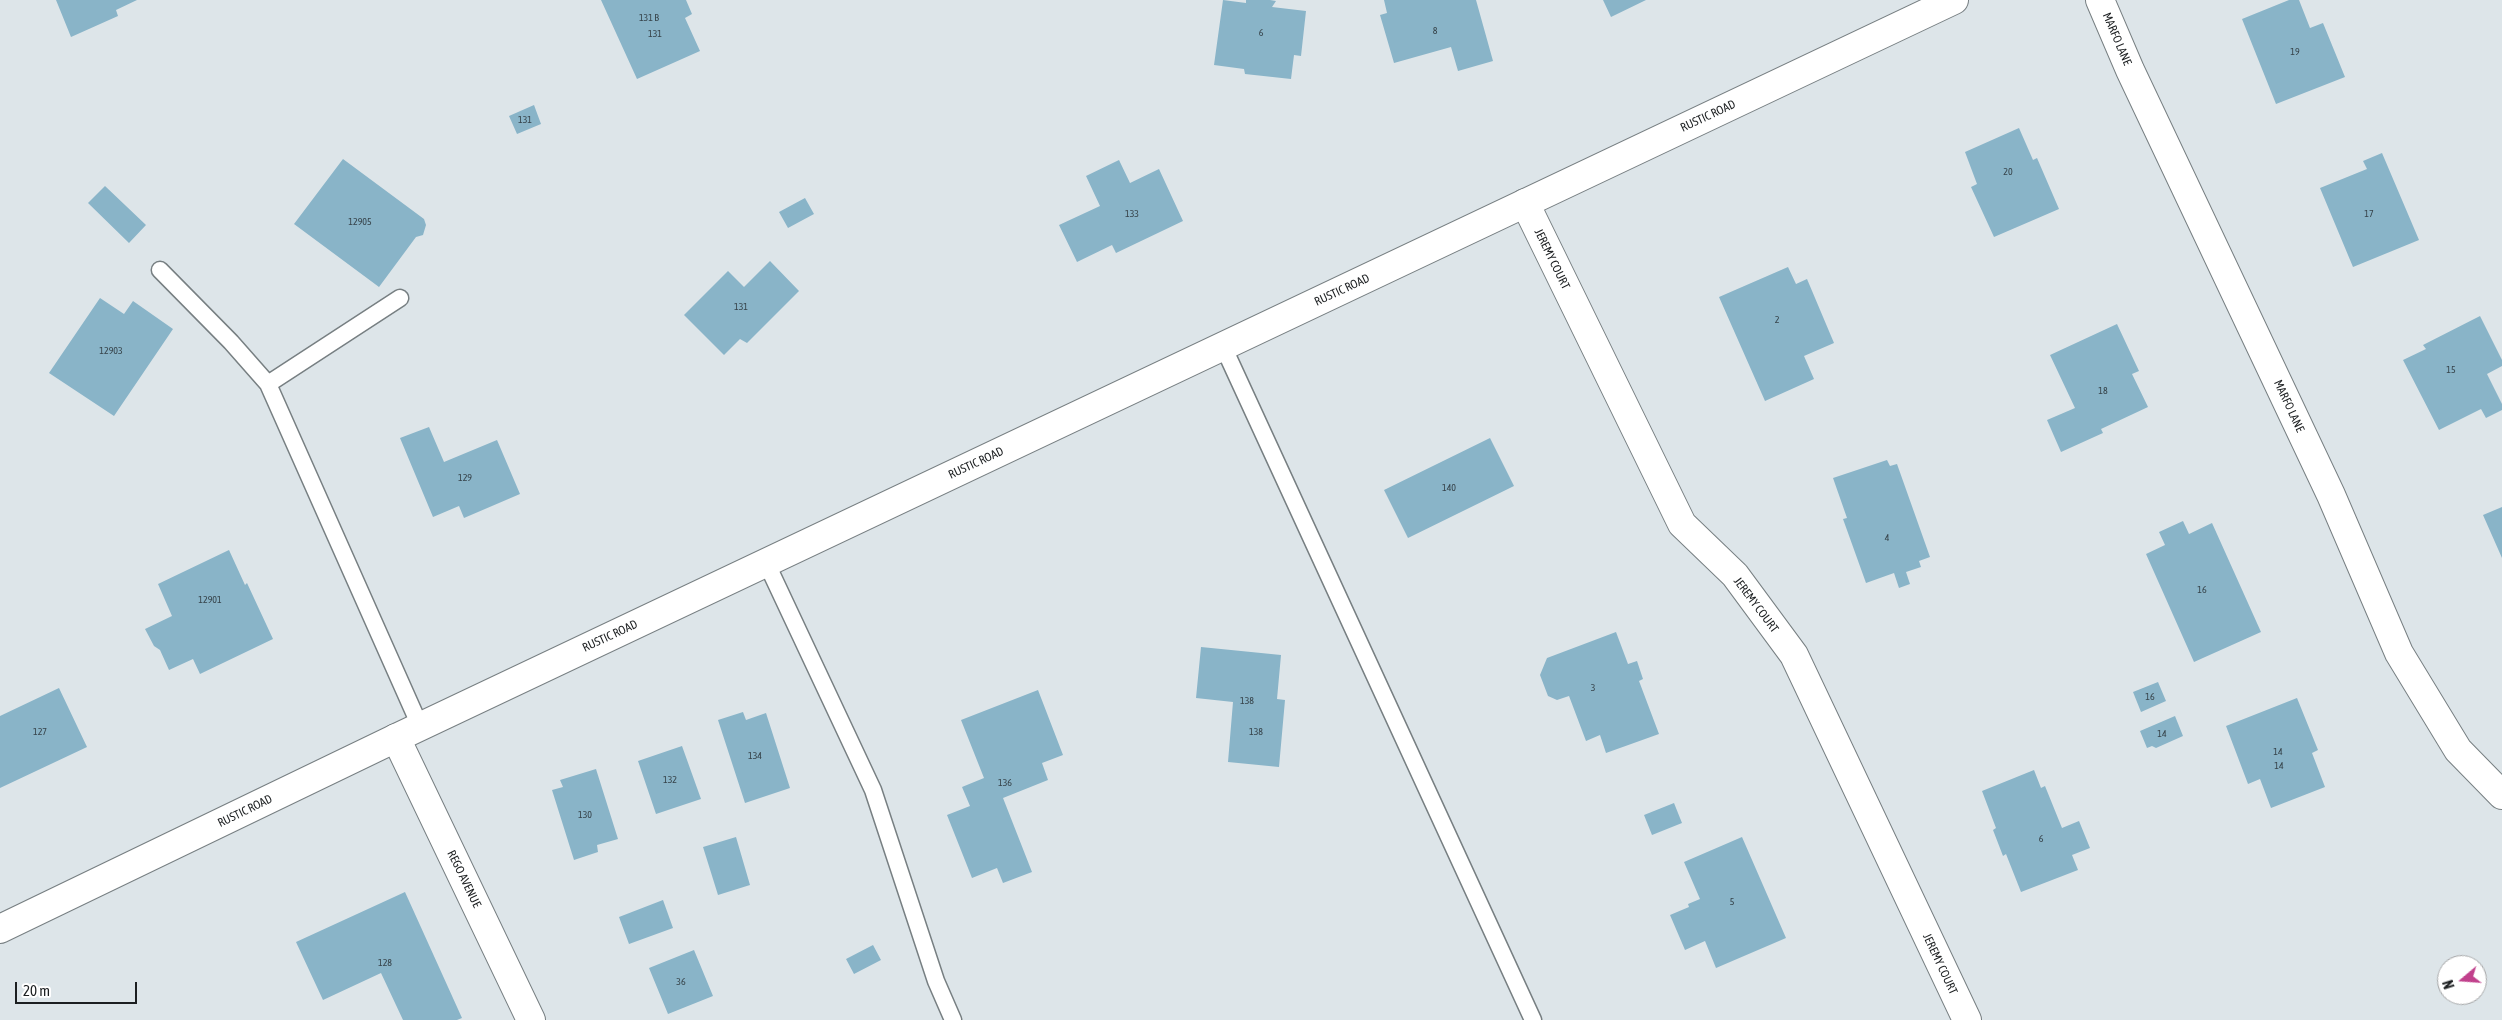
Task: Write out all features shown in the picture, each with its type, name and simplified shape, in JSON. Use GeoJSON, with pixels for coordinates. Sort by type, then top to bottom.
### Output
{"type":"FeatureCollection","features":[{"type":"Feature","properties":{"kind":"street","name":"RUSTIC ROAD"},"geometry":{"type":"LineString","coordinates":[[0,929],[420,726],[1954,0]]}},
{"type":"Feature","properties":{"kind":"street","name":"MARFO LANE"},"geometry":{"type":"LineString","coordinates":[[2100,0],[2130,70],[2331,496],[2399,653],[2458,750],[2502,795]]}},
{"type":"Feature","properties":{"kind":"street","name":"JEREMY COURT"},"geometry":{"type":"LineString","coordinates":[[1525,203],[1682,524],[1734,575],[1794,656],[1967,1020]]}},
{"type":"Feature","properties":{"kind":"street","name":"REGO AVENUE"},"geometry":{"type":"LineString","coordinates":[[396,738],[532,1020]]}},
{"type":"Feature","properties":{"kind":"lane"},"geometry":{"type":"LineString","coordinates":[[160,270],[231,342],[268,384],[420,726]]}},
{"type":"Feature","properties":{"kind":"lane"},"geometry":{"type":"LineString","coordinates":[[268,384],[400,298]]}},
{"type":"Feature","properties":{"kind":"lane"},"geometry":{"type":"LineString","coordinates":[[1223,346],[1533,1020]]}},
{"type":"Feature","properties":{"kind":"lane"},"geometry":{"type":"LineString","coordinates":[[766,562],[873,790],[936,981],[954,1020]]}},
{"type":"Feature","properties":{"kind":"building"},"geometry":{"type":"Polygon","coordinates":[[[56,0],[137,0],[116,10],[118,16],[71,37],[56,0]]]}},
{"type":"Feature","properties":{"kind":"building"},"geometry":{"type":"Polygon","coordinates":[[[601,0],[686,0],[692,14],[685,18],[700,51],[637,79],[601,0]]]}},
{"type":"Feature","properties":{"kind":"building"},"geometry":{"type":"Polygon","coordinates":[[[1223,0],[1246,3],[1246,0],[1270,0],[1276,1],[1272,7],[1306,11],[1301,56],[1294,55],[1291,79],[1245,74],[1244,69],[1214,65],[1223,0]]]}},
{"type":"Feature","properties":{"kind":"building"},"geometry":{"type":"Polygon","coordinates":[[[1384,0],[1476,0],[1493,61],[1458,71],[1451,47],[1394,63],[1380,15],[1387,13],[1384,0]]]}},
{"type":"Feature","properties":{"kind":"building"},"geometry":{"type":"Polygon","coordinates":[[[1603,0],[1646,0],[1611,17],[1603,0]]]}},
{"type":"Feature","properties":{"kind":"building"},"geometry":{"type":"Polygon","coordinates":[[[2289,0],[2299,0],[2310,28],[2323,23],[2345,77],[2276,104],[2242,19],[2289,0]]]}},
{"type":"Feature","properties":{"kind":"building"},"geometry":{"type":"Polygon","coordinates":[[[534,105],[541,124],[517,134],[509,116],[534,105]]]}},
{"type":"Feature","properties":{"kind":"building"},"geometry":{"type":"Polygon","coordinates":[[[2019,128],[2033,160],[2037,158],[2059,209],[1994,237],[1971,187],[1977,184],[1965,152],[2019,128]]]}},
{"type":"Feature","properties":{"kind":"building"},"geometry":{"type":"Polygon","coordinates":[[[2382,153],[2419,240],[2353,267],[2320,188],[2367,169],[2363,161],[2382,153]]]}},
{"type":"Feature","properties":{"kind":"building"},"geometry":{"type":"Polygon","coordinates":[[[343,159],[424,219],[426,225],[423,235],[416,237],[379,287],[294,224],[343,159]]]}},
{"type":"Feature","properties":{"kind":"building"},"geometry":{"type":"Polygon","coordinates":[[[1119,160],[1130,183],[1159,169],[1183,221],[1116,253],[1112,245],[1077,262],[1059,225],[1100,206],[1086,176],[1119,160]]]}},
{"type":"Feature","properties":{"kind":"building"},"geometry":{"type":"Polygon","coordinates":[[[105,186],[146,225],[129,243],[88,203],[105,186]]]}},
{"type":"Feature","properties":{"kind":"building"},"geometry":{"type":"Polygon","coordinates":[[[805,198],[814,214],[788,228],[779,212],[805,198]]]}},
{"type":"Feature","properties":{"kind":"building"},"geometry":{"type":"Polygon","coordinates":[[[770,261],[799,291],[747,343],[740,339],[724,355],[684,315],[728,271],[744,287],[770,261]]]}},
{"type":"Feature","properties":{"kind":"building"},"geometry":{"type":"Polygon","coordinates":[[[1788,267],[1796,284],[1807,279],[1834,343],[1804,356],[1814,379],[1765,401],[1719,297],[1788,267]]]}},
{"type":"Feature","properties":{"kind":"building"},"geometry":{"type":"Polygon","coordinates":[[[100,298],[124,314],[133,301],[173,329],[114,416],[49,373],[100,298]]]}},
{"type":"Feature","properties":{"kind":"building"},"geometry":{"type":"Polygon","coordinates":[[[2480,316],[2502,360],[2502,366],[2487,374],[2502,404],[2502,410],[2486,418],[2481,409],[2439,430],[2403,360],[2426,349],[2423,345],[2480,316]]]}},
{"type":"Feature","properties":{"kind":"building"},"geometry":{"type":"Polygon","coordinates":[[[2117,324],[2139,371],[2132,374],[2148,407],[2101,429],[2103,433],[2061,452],[2047,420],[2075,408],[2050,355],[2117,324]]]}},
{"type":"Feature","properties":{"kind":"building"},"geometry":{"type":"Polygon","coordinates":[[[429,427],[444,462],[497,440],[520,494],[464,518],[459,506],[433,517],[400,438],[429,427]]]}},
{"type":"Feature","properties":{"kind":"building"},"geometry":{"type":"Polygon","coordinates":[[[1490,438],[1514,486],[1408,538],[1384,490],[1490,438]]]}},
{"type":"Feature","properties":{"kind":"building"},"geometry":{"type":"Polygon","coordinates":[[[1887,460],[1890,466],[1897,464],[1930,557],[1919,561],[1921,567],[1906,572],[1910,584],[1899,588],[1894,573],[1866,583],[1843,519],[1847,518],[1833,478],[1887,460]]]}},
{"type":"Feature","properties":{"kind":"building"},"geometry":{"type":"Polygon","coordinates":[[[2502,507],[2502,558],[2483,515],[2502,507]]]}},
{"type":"Feature","properties":{"kind":"building"},"geometry":{"type":"Polygon","coordinates":[[[2183,521],[2189,534],[2212,523],[2261,632],[2194,662],[2146,554],[2165,545],[2159,532],[2183,521]]]}},
{"type":"Feature","properties":{"kind":"building"},"geometry":{"type":"Polygon","coordinates":[[[229,550],[245,585],[247,583],[273,639],[200,674],[193,659],[169,670],[160,650],[154,646],[145,629],[172,616],[158,584],[229,550]]]}},
{"type":"Feature","properties":{"kind":"building"},"geometry":{"type":"Polygon","coordinates":[[[1616,632],[1628,664],[1637,661],[1643,679],[1639,681],[1659,734],[1606,753],[1600,735],[1586,741],[1569,696],[1557,700],[1548,696],[1540,675],[1547,658],[1616,632]]]}},
{"type":"Feature","properties":{"kind":"building"},"geometry":{"type":"Polygon","coordinates":[[[1201,647],[1281,655],[1277,699],[1285,700],[1279,767],[1228,762],[1233,702],[1196,698],[1201,647]]]}},
{"type":"Feature","properties":{"kind":"building"},"geometry":{"type":"Polygon","coordinates":[[[2158,682],[2166,701],[2141,712],[2133,692],[2158,682]]]}},
{"type":"Feature","properties":{"kind":"building"},"geometry":{"type":"Polygon","coordinates":[[[59,688],[87,747],[0,788],[0,716],[59,688]]]}},
{"type":"Feature","properties":{"kind":"building"},"geometry":{"type":"Polygon","coordinates":[[[1038,690],[1063,755],[1042,763],[1048,780],[1003,798],[1032,872],[1003,883],[997,868],[972,878],[947,815],[970,806],[962,787],[984,778],[961,720],[1038,690]]]}},
{"type":"Feature","properties":{"kind":"building"},"geometry":{"type":"Polygon","coordinates":[[[2297,698],[2318,750],[2312,753],[2325,787],[2271,808],[2260,779],[2248,784],[2226,726],[2297,698]]]}},
{"type":"Feature","properties":{"kind":"building"},"geometry":{"type":"Polygon","coordinates":[[[743,712],[746,720],[766,713],[790,788],[745,803],[718,720],[743,712]]]}},
{"type":"Feature","properties":{"kind":"building"},"geometry":{"type":"Polygon","coordinates":[[[2175,716],[2183,736],[2156,748],[2152,746],[2147,748],[2140,731],[2175,716]]]}},
{"type":"Feature","properties":{"kind":"building"},"geometry":{"type":"Polygon","coordinates":[[[682,746],[701,799],[656,814],[638,761],[682,746]]]}},
{"type":"Feature","properties":{"kind":"building"},"geometry":{"type":"Polygon","coordinates":[[[596,769],[618,839],[597,845],[598,852],[574,860],[552,790],[563,787],[560,780],[596,769]]]}},
{"type":"Feature","properties":{"kind":"building"},"geometry":{"type":"Polygon","coordinates":[[[2034,770],[2041,788],[2045,786],[2062,828],[2079,821],[2090,848],[2072,855],[2078,870],[2021,892],[2006,854],[2003,856],[1993,830],[1996,828],[1982,791],[2034,770]]]}},
{"type":"Feature","properties":{"kind":"building"},"geometry":{"type":"Polygon","coordinates":[[[1674,803],[1682,823],[1652,835],[1644,815],[1674,803]]]}},
{"type":"Feature","properties":{"kind":"building"},"geometry":{"type":"Polygon","coordinates":[[[736,837],[750,885],[718,895],[703,847],[736,837]]]}},
{"type":"Feature","properties":{"kind":"building"},"geometry":{"type":"Polygon","coordinates":[[[1742,837],[1786,938],[1716,968],[1705,941],[1685,950],[1670,915],[1689,907],[1688,904],[1700,899],[1684,862],[1742,837]]]}},
{"type":"Feature","properties":{"kind":"building"},"geometry":{"type":"Polygon","coordinates":[[[405,892],[462,1018],[457,1020],[403,1020],[381,973],[323,1000],[296,942],[405,892]]]}},
{"type":"Feature","properties":{"kind":"building"},"geometry":{"type":"Polygon","coordinates":[[[663,900],[673,928],[629,944],[619,917],[663,900]]]}},
{"type":"Feature","properties":{"kind":"building"},"geometry":{"type":"Polygon","coordinates":[[[873,945],[881,960],[854,974],[846,959],[873,945]]]}},
{"type":"Feature","properties":{"kind":"building"},"geometry":{"type":"Polygon","coordinates":[[[694,950],[713,996],[668,1014],[649,968],[694,950]]]}}]}
